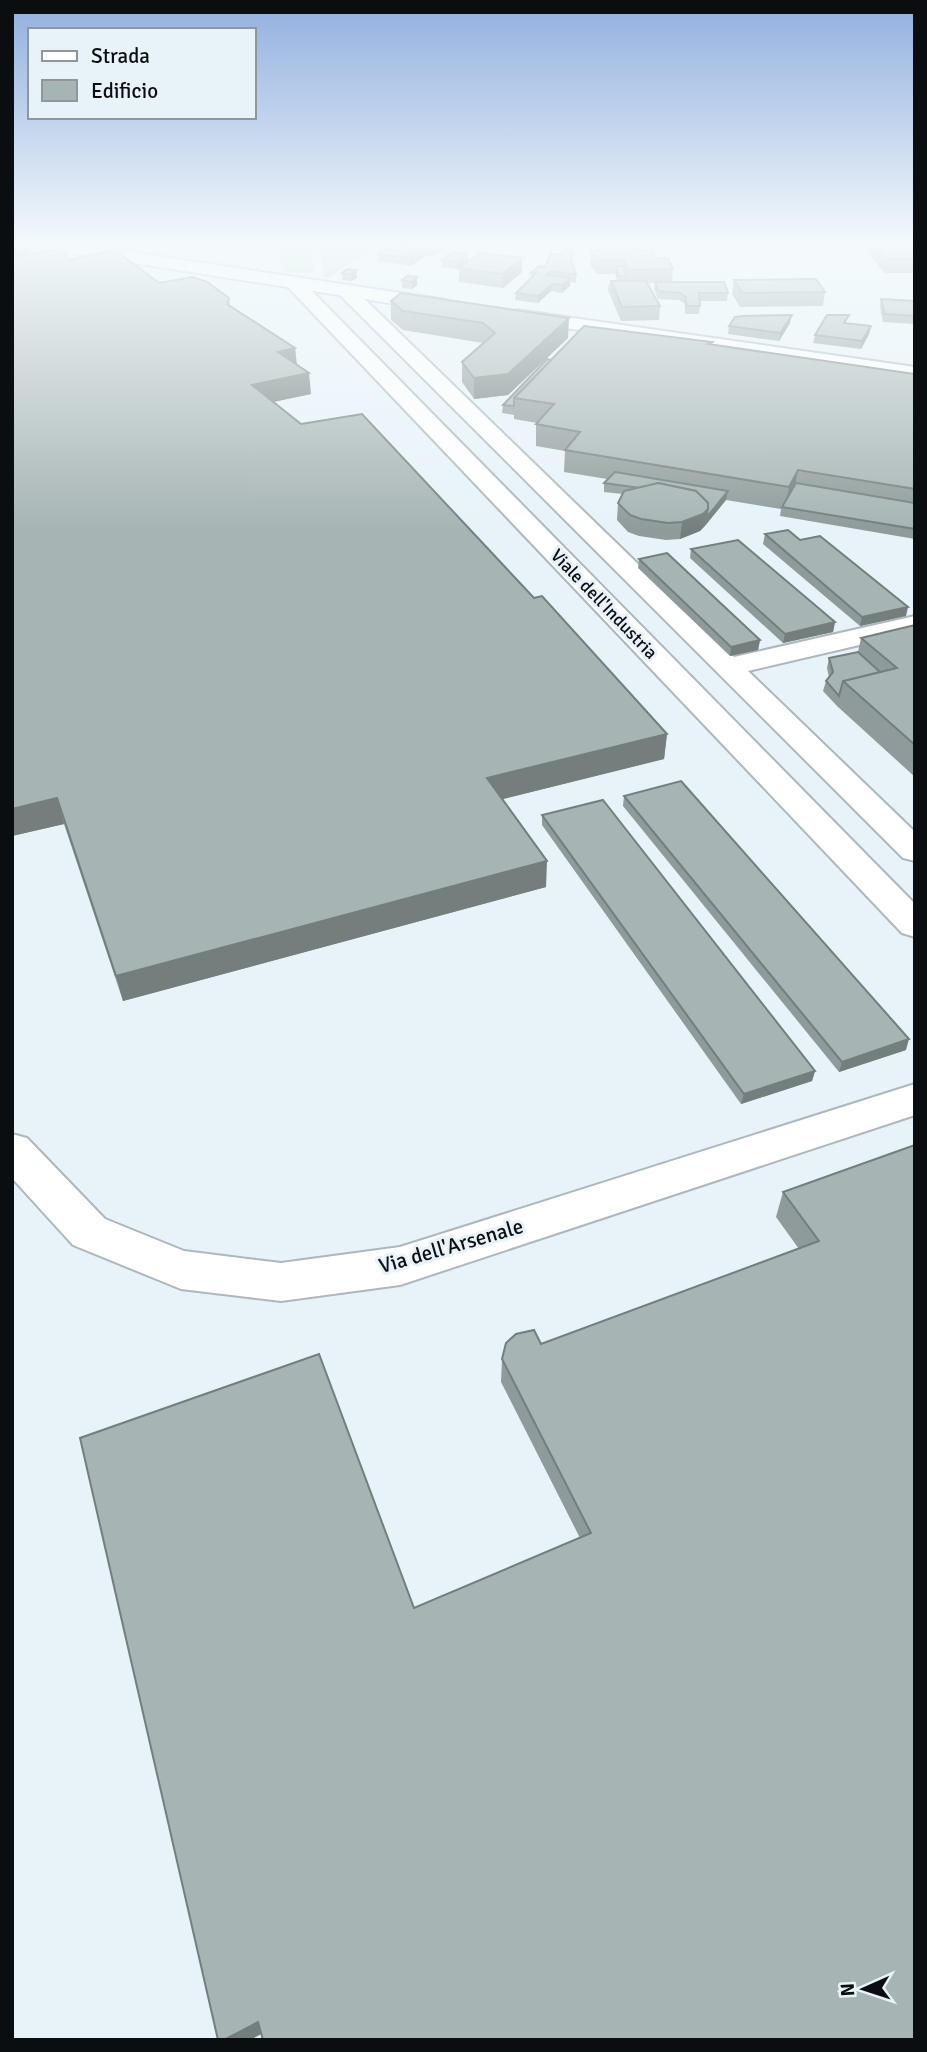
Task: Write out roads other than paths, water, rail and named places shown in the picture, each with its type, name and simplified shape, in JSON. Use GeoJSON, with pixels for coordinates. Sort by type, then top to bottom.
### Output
{"type":"FeatureCollection","features":[{"type":"Feature","properties":{"kind":"street","name":"Viale dell'Industria"},"geometry":{"type":"LineString","coordinates":[[349,340],[915,925]]}},
{"type":"Feature","properties":{"kind":"street","name":"Viale dell'Industria"},"geometry":{"type":"LineString","coordinates":[[395,340],[915,851]]}},
{"type":"Feature","properties":{"kind":"street"},"geometry":{"type":"LineString","coordinates":[[682,340],[915,373]]}},
{"type":"Feature","properties":{"kind":"street"},"geometry":{"type":"LineString","coordinates":[[727,667],[915,624]]}},
{"type":"Feature","properties":{"kind":"street","name":"Via dell'Arsenale"},"geometry":{"type":"LineString","coordinates":[[12,1150],[89,1232],[181,1270],[281,1282],[400,1266],[915,1099]]}}]}
